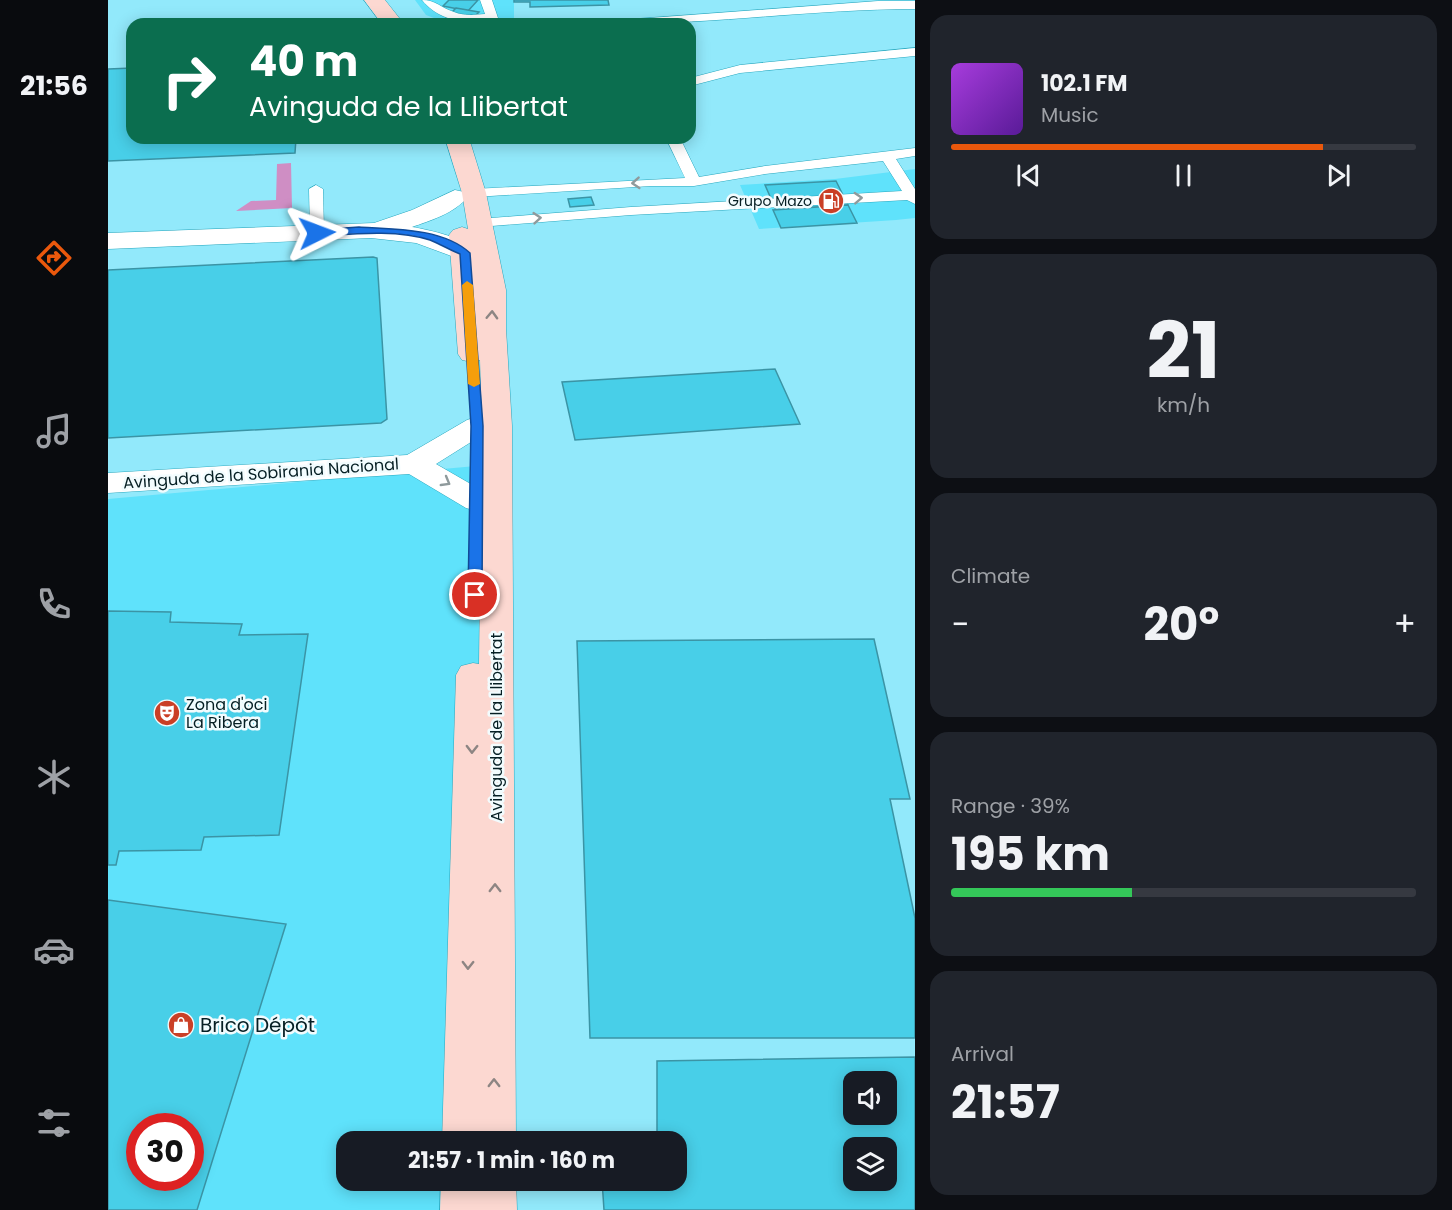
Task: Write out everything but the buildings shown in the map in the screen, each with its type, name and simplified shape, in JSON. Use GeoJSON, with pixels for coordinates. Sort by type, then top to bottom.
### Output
{"type":"FeatureCollection","features":[{"type":"Feature","properties":{"kind":"main road"},"geometry":{"type":"LineString","coordinates":[[374,0],[388,18]]}},
{"type":"Feature","properties":{"kind":"main road"},"geometry":{"type":"LineString","coordinates":[[391,0],[404,18]]}},
{"type":"Feature","properties":{"kind":"main road","name":"Avinguda de la Llibertat"},"geometry":{"type":"LineString","coordinates":[[442,144],[469,204],[465,253],[477,426],[464,1131]]}},
{"type":"Feature","properties":{"kind":"main road","name":"Avinguda de la Llibertat"},"geometry":{"type":"LineString","coordinates":[[458,144],[469,204],[493,290],[492,329],[496,426],[494,1131]]}},
{"type":"Feature","properties":{"kind":"main road"},"geometry":{"type":"LineString","coordinates":[[463,1191],[463,1210]]}},
{"type":"Feature","properties":{"kind":"main road"},"geometry":{"type":"LineString","coordinates":[[494,1191],[494,1210]]}},
{"type":"Feature","properties":{"kind":"street"},"geometry":{"type":"LineString","coordinates":[[108,241],[359,230],[409,221],[434,210],[469,204]]}},
{"type":"Feature","properties":{"kind":"street"},"geometry":{"type":"LineString","coordinates":[[359,230],[410,233],[432,237],[465,253]]}},
{"type":"Feature","properties":{"kind":"street","name":"Avinguda de la Sobirania Nacional"},"geometry":{"type":"LineString","coordinates":[[108,483],[414,464],[477,426]]}},
{"type":"Feature","properties":{"kind":"street","name":"Avinguda de la Sobirania Nacional"},"geometry":{"type":"LineString","coordinates":[[414,464],[477,501]]}},
{"type":"Feature","properties":{"kind":"lane"},"geometry":{"type":"LineString","coordinates":[[428,0],[437,11],[459,18]]}},
{"type":"Feature","properties":{"kind":"lane"},"geometry":{"type":"LineString","coordinates":[[486,0],[492,18]]}},
{"type":"Feature","properties":{"kind":"lane"},"geometry":{"type":"LineString","coordinates":[[696,19],[878,5],[915,5]]}},
{"type":"Feature","properties":{"kind":"lane"},"geometry":{"type":"LineString","coordinates":[[696,80],[740,69],[915,52]]}},
{"type":"Feature","properties":{"kind":"lane"},"geometry":{"type":"LineString","coordinates":[[676,144],[694,182]]}},
{"type":"Feature","properties":{"kind":"lane"},"geometry":{"type":"LineString","coordinates":[[469,204],[651,182],[694,182],[765,170],[915,152]]}},
{"type":"Feature","properties":{"kind":"lane"},"geometry":{"type":"LineString","coordinates":[[887,156],[914,198]]}},
{"type":"Feature","properties":{"kind":"lane"},"geometry":{"type":"LineString","coordinates":[[632,211],[688,189],[694,182]]}},
{"type":"Feature","properties":{"kind":"lane"},"geometry":{"type":"LineString","coordinates":[[316,189],[317,233]]}},
{"type":"Feature","properties":{"kind":"lane"},"geometry":{"type":"LineString","coordinates":[[469,204],[632,211],[914,198]]}},
{"type":"Feature","properties":{"kind":"shaded area"},"geometry":{"type":"Polygon","coordinates":[[[415,0],[514,0],[514,18],[434,18],[426,15],[415,0]]]}},
{"type":"Feature","properties":{"kind":"shaded area"},"geometry":{"type":"Polygon","coordinates":[[[291,163],[292,208],[236,211],[251,201],[276,200],[277,164],[291,163]]]}},
{"type":"Feature","properties":{"kind":"shaded area","name":"Grupo Mazo"},"geometry":{"type":"Polygon","coordinates":[[[915,169],[915,218],[896,220],[759,229],[740,185],[835,179],[915,169]]]}},
{"type":"Feature","properties":{"kind":"shaded area"},"geometry":{"type":"Polygon","coordinates":[[[498,464],[460,1131],[336,1131],[336,1191],[456,1191],[455,1210],[108,1210],[108,499],[498,464]]]}},
{"type":"Feature","properties":{"kind":"slow traffic"},"geometry":{"type":"LineString","coordinates":[[467,285],[474,384]]}},
{"type":"Feature","properties":{"kind":"place","name":"Grupo Mazo"},"geometry":{"type":"Point","coordinates":[831,201]}},
{"type":"Feature","properties":{"kind":"place","name":"Zona d'oci La Ribera"},"geometry":{"type":"Point","coordinates":[167,713]}},
{"type":"Feature","properties":{"kind":"place","name":"Brico Dépôt"},"geometry":{"type":"Point","coordinates":[181,1025]}},
{"type":"Feature","properties":{"kind":"route"},"geometry":{"type":"LineString","coordinates":[[317,233],[359,230],[410,233],[432,237],[465,253],[477,426],[475,595]]}}]}
